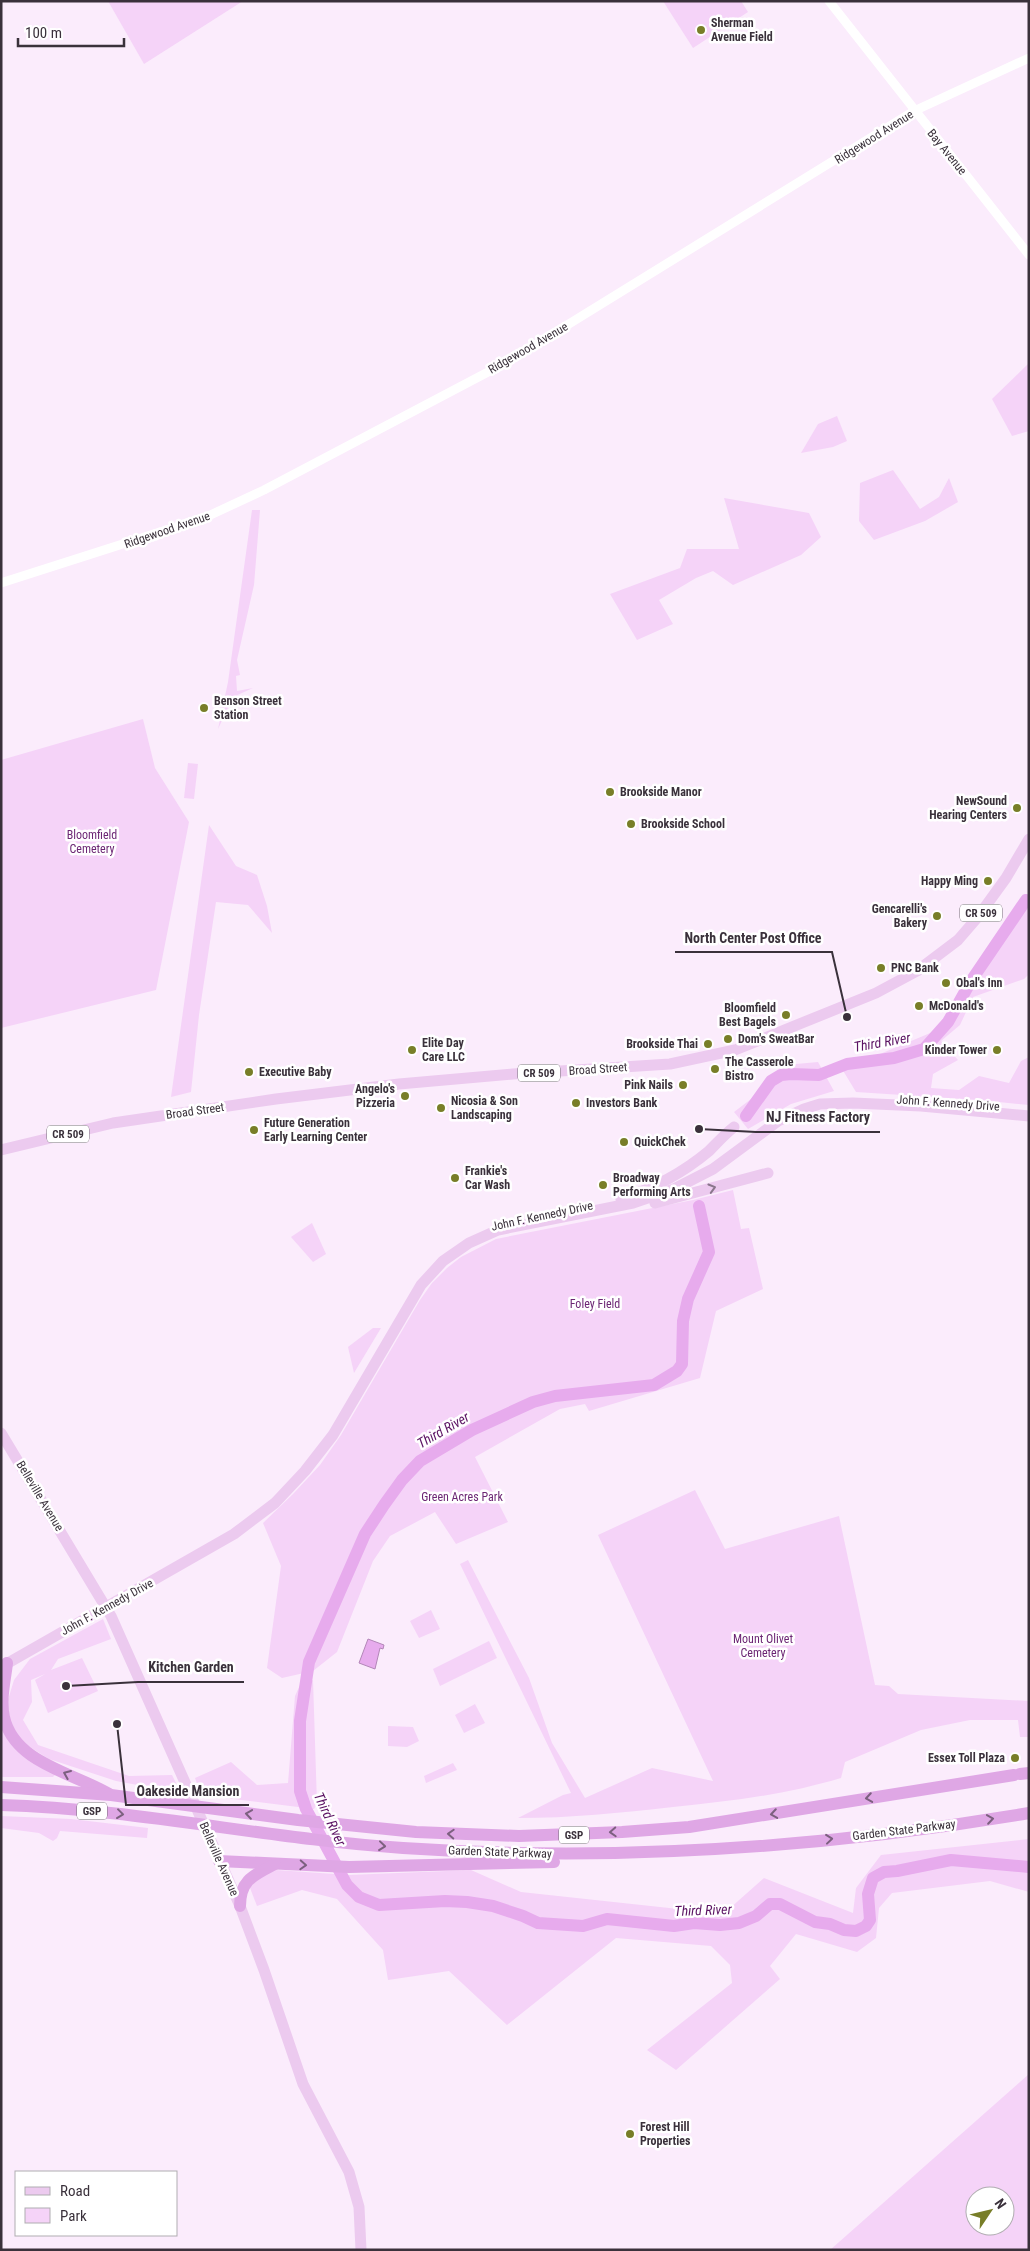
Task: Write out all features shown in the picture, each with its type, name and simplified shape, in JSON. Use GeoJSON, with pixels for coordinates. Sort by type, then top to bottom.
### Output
{"type":"FeatureCollection","features":[{"type":"Feature","properties":{"kind":"highway"},"geometry":{"type":"LineString","coordinates":[[4,1665],[4,1716],[7,1728],[15,1740],[41,1762],[90,1783],[111,1795]]}},
{"type":"Feature","properties":{"kind":"highway","name":"Garden State Parkway"},"geometry":{"type":"LineString","coordinates":[[1,1787],[111,1795],[324,1823],[466,1835],[529,1836],[689,1827],[1021,1774]]}},
{"type":"Feature","properties":{"kind":"highway","name":"Garden State Parkway"},"geometry":{"type":"LineString","coordinates":[[1,1805],[89,1811],[400,1848],[513,1854],[693,1850],[858,1836],[1029,1813]]}},
{"type":"Feature","properties":{"kind":"highway"},"geometry":{"type":"LineString","coordinates":[[219,1861],[349,1867],[588,1861],[693,1850]]}},
{"type":"Feature","properties":{"kind":"highway"},"geometry":{"type":"LineString","coordinates":[[240,1906],[242,1888],[248,1881],[255,1874],[276,1864]]}},
{"type":"Feature","properties":{"kind":"main road","name":"Broad Street"},"geometry":{"type":"LineString","coordinates":[[1,1150],[135,1119],[293,1096],[513,1074],[670,1064],[735,1050],[876,993],[917,971],[958,940],[977,918],[1006,878],[1029,839]]}},
{"type":"Feature","properties":{"kind":"main road","name":"John F. Kennedy Drive"},"geometry":{"type":"LineString","coordinates":[[212,1547],[223,1535],[270,1498],[314,1450],[339,1412],[415,1281],[439,1256],[460,1240],[496,1224],[605,1204],[653,1191],[691,1174],[726,1152],[775,1116],[802,1103],[819,1098],[853,1097],[921,1100],[1029,1110]]}},
{"type":"Feature","properties":{"kind":"main road","name":"John F. Kennedy Drive"},"geometry":{"type":"LineString","coordinates":[[4,1665],[212,1547],[256,1519],[275,1503],[305,1471],[333,1435],[421,1285],[443,1261],[469,1243],[498,1230],[633,1203],[674,1189],[713,1169],[778,1121],[820,1104],[853,1103],[921,1106],[1029,1116]]}},
{"type":"Feature","properties":{"kind":"main road"},"geometry":{"type":"LineString","coordinates":[[605,1204],[645,1190],[672,1175],[708,1151],[734,1127]]}},
{"type":"Feature","properties":{"kind":"main road"},"geometry":{"type":"LineString","coordinates":[[579,1214],[613,1211],[676,1198],[768,1173]]}},
{"type":"Feature","properties":{"kind":"main road","name":"Belleville Avenue"},"geometry":{"type":"LineString","coordinates":[[1,1433],[106,1607],[240,1906],[303,2084],[349,2172],[359,2207],[361,2250]]}},
{"type":"Feature","properties":{"kind":"street","name":"Bay Avenue"},"geometry":{"type":"LineString","coordinates":[[829,1],[1029,255]]}},
{"type":"Feature","properties":{"kind":"street","name":"Ridgewood Avenue"},"geometry":{"type":"LineString","coordinates":[[1,583],[119,547],[204,518],[258,493],[509,361],[914,111],[1029,58]]}},
{"type":"Feature","properties":{"kind":"green space"},"geometry":{"type":"Polygon","coordinates":[[[108,1],[243,1],[144,64],[108,1]]]}},
{"type":"Feature","properties":{"kind":"green space","name":"Sherman Avenue Field"},"geometry":{"type":"Polygon","coordinates":[[[663,1],[741,1],[748,12],[693,48],[663,1]]]}},
{"type":"Feature","properties":{"kind":"green space"},"geometry":{"type":"Polygon","coordinates":[[[1029,363],[1029,431],[1012,436],[992,399],[1029,363]]]}},
{"type":"Feature","properties":{"kind":"green space"},"geometry":{"type":"Polygon","coordinates":[[[837,416],[847,441],[833,447],[801,453],[818,424],[837,416]]]}},
{"type":"Feature","properties":{"kind":"green space"},"geometry":{"type":"Polygon","coordinates":[[[893,470],[920,509],[939,497],[949,478],[958,502],[925,521],[874,540],[859,521],[860,483],[893,470]]]}},
{"type":"Feature","properties":{"kind":"green space"},"geometry":{"type":"Polygon","coordinates":[[[724,498],[809,513],[821,537],[801,555],[733,585],[713,571],[696,578],[659,600],[673,624],[637,640],[610,594],[680,568],[687,549],[739,549],[724,498]]]}},
{"type":"Feature","properties":{"kind":"green space"},"geometry":{"type":"Polygon","coordinates":[[[252,510],[260,510],[254,585],[237,660],[240,675],[236,676],[237,691],[253,688],[233,697],[218,729],[228,682],[252,510]]]}},
{"type":"Feature","properties":{"kind":"green space","name":"Bloomfield Cemetery"},"geometry":{"type":"Polygon","coordinates":[[[143,719],[155,768],[189,822],[156,990],[1,1028],[1,760],[143,719]]]}},
{"type":"Feature","properties":{"kind":"green space"},"geometry":{"type":"Polygon","coordinates":[[[188,763],[198,764],[194,799],[184,798],[188,763]]]}},
{"type":"Feature","properties":{"kind":"green space"},"geometry":{"type":"Polygon","coordinates":[[[209,825],[236,866],[257,875],[267,906],[272,933],[248,905],[216,902],[199,1015],[191,1092],[171,1097],[209,825]]]}},
{"type":"Feature","properties":{"kind":"green space"},"geometry":{"type":"Polygon","coordinates":[[[1029,898],[1029,974],[1024,979],[973,997],[960,1025],[941,1041],[958,1060],[933,1074],[931,1088],[959,1090],[979,1076],[1009,1083],[1021,1061],[1029,1057],[1029,1105],[856,1092],[839,1064],[880,1054],[935,1031],[1020,903],[1029,898]]]}},
{"type":"Feature","properties":{"kind":"green space"},"geometry":{"type":"Polygon","coordinates":[[[818,1062],[834,1091],[791,1104],[748,1129],[734,1112],[751,1099],[771,1075],[796,1064],[818,1062]]]}},
{"type":"Feature","properties":{"kind":"green space","name":"Foley Field"},"geometry":{"type":"Polygon","coordinates":[[[733,1190],[741,1229],[749,1228],[763,1289],[716,1311],[700,1378],[589,1411],[585,1404],[560,1409],[475,1457],[508,1522],[456,1544],[435,1512],[390,1536],[373,1561],[337,1652],[313,1671],[282,1678],[267,1668],[281,1566],[263,1523],[320,1465],[341,1435],[420,1300],[432,1283],[461,1257],[496,1239],[693,1200],[733,1190]]]}},
{"type":"Feature","properties":{"kind":"green space"},"geometry":{"type":"Polygon","coordinates":[[[312,1223],[326,1254],[313,1262],[291,1237],[312,1223]]]}},
{"type":"Feature","properties":{"kind":"green space"},"geometry":{"type":"Polygon","coordinates":[[[373,1328],[381,1328],[354,1373],[348,1347],[373,1328]]]}},
{"type":"Feature","properties":{"kind":"green space","name":"Mount Olivet Cemetery"},"geometry":{"type":"Polygon","coordinates":[[[695,1490],[725,1549],[839,1516],[875,1685],[889,1686],[898,1694],[1029,1701],[1029,1737],[1020,1737],[1018,1720],[970,1720],[921,1730],[845,1762],[841,1778],[799,1789],[737,1800],[634,1811],[518,1818],[563,1795],[571,1793],[460,1564],[468,1560],[529,1678],[552,1743],[585,1798],[652,1768],[713,1781],[598,1535],[695,1490]]]}},
{"type":"Feature","properties":{"kind":"green space"},"geometry":{"type":"Polygon","coordinates":[[[431,1610],[440,1629],[419,1638],[410,1621],[431,1610]]]}},
{"type":"Feature","properties":{"kind":"green space"},"geometry":{"type":"Polygon","coordinates":[[[103,1619],[111,1639],[58,1659],[51,1670],[82,1658],[98,1691],[48,1713],[35,1680],[45,1674],[31,1680],[32,1702],[23,1720],[38,1745],[129,1776],[172,1775],[181,1793],[116,1781],[49,1759],[22,1742],[11,1724],[7,1703],[14,1680],[30,1659],[103,1619]]]}},
{"type":"Feature","properties":{"kind":"green space"},"geometry":{"type":"Polygon","coordinates":[[[489,1641],[497,1658],[440,1686],[433,1669],[489,1641]]]}},
{"type":"Feature","properties":{"kind":"green space"},"geometry":{"type":"Polygon","coordinates":[[[313,1680],[317,1804],[314,1809],[201,1795],[195,1778],[231,1762],[257,1785],[288,1783],[295,1696],[300,1685],[313,1680]]]}},
{"type":"Feature","properties":{"kind":"green space"},"geometry":{"type":"Polygon","coordinates":[[[475,1704],[485,1723],[464,1733],[455,1715],[475,1704]]]}},
{"type":"Feature","properties":{"kind":"green space"},"geometry":{"type":"Polygon","coordinates":[[[1,1712],[4,1730],[57,1773],[53,1777],[1,1777],[1,1712]]]}},
{"type":"Feature","properties":{"kind":"green space"},"geometry":{"type":"Polygon","coordinates":[[[388,1726],[413,1727],[419,1741],[407,1747],[388,1746],[388,1726]]]}},
{"type":"Feature","properties":{"kind":"green space"},"geometry":{"type":"Polygon","coordinates":[[[453,1763],[457,1770],[426,1783],[424,1776],[453,1763]]]}},
{"type":"Feature","properties":{"kind":"green space"},"geometry":{"type":"Polygon","coordinates":[[[1,1816],[71,1819],[148,1828],[147,1838],[60,1831],[57,1838],[53,1841],[39,1833],[1,1828],[1,1816]]]}},
{"type":"Feature","properties":{"kind":"green space"},"geometry":{"type":"Polygon","coordinates":[[[1029,1839],[1029,1892],[990,1881],[892,1893],[879,1908],[876,1938],[857,1952],[796,1934],[770,1966],[780,1979],[676,2070],[647,2050],[732,1983],[730,1965],[711,1946],[616,1938],[507,2025],[449,1971],[388,1980],[383,1950],[337,1899],[302,1890],[257,1906],[250,1888],[261,1875],[276,1870],[349,1875],[471,1870],[521,1892],[697,1911],[729,1909],[764,1878],[853,1913],[856,1888],[881,1855],[1029,1839]]]}},
{"type":"Feature","properties":{"kind":"green space"},"geometry":{"type":"Polygon","coordinates":[[[1029,2074],[1029,2250],[830,2250],[1029,2074]]]}},
{"type":"Feature","properties":{"kind":"shaded area"},"geometry":{"type":"Polygon","coordinates":[[[368,1639],[384,1645],[383,1649],[380,1648],[375,1669],[359,1663],[368,1639]]]}},
{"type":"Feature","properties":{"kind":"waterway","name":"Third River"},"geometry":{"type":"LineString","coordinates":[[746,1116],[771,1081],[781,1075],[819,1075],[847,1064],[894,1058],[924,1049],[948,1022],[971,981],[1026,900]]}},
{"type":"Feature","properties":{"kind":"waterway","name":"Third River"},"geometry":{"type":"LineString","coordinates":[[699,1206],[709,1252],[688,1299],[683,1321],[682,1364],[677,1371],[654,1385],[555,1396],[533,1402],[472,1430],[420,1461],[402,1480],[365,1534],[309,1662],[300,1721],[300,1791],[306,1809],[347,1885],[359,1897],[379,1905],[445,1901],[467,1902],[493,1906],[538,1923],[583,1926],[607,1919],[674,1926],[694,1923],[720,1925],[739,1923],[756,1916],[770,1904],[780,1904],[815,1922],[830,1924],[844,1930],[856,1931],[866,1926],[870,1920],[868,1894],[873,1878],[884,1872],[951,1860],[1029,1867]]}},
{"type":"Feature","properties":{"kind":"place","name":"Sherman Avenue Field"},"geometry":{"type":"Point","coordinates":[701,30]}},
{"type":"Feature","properties":{"kind":"place","name":"Benson Street Station"},"geometry":{"type":"Point","coordinates":[204,708]}},
{"type":"Feature","properties":{"kind":"place","name":"Brookside Manor"},"geometry":{"type":"Point","coordinates":[610,792]}},
{"type":"Feature","properties":{"kind":"place","name":"NewSound Hearing Centers"},"geometry":{"type":"Point","coordinates":[1017,808]}},
{"type":"Feature","properties":{"kind":"place","name":"Brookside School"},"geometry":{"type":"Point","coordinates":[631,824]}},
{"type":"Feature","properties":{"kind":"place","name":"Happy Ming"},"geometry":{"type":"Point","coordinates":[988,881]}},
{"type":"Feature","properties":{"kind":"place","name":"Gencarelli's Bakery"},"geometry":{"type":"Point","coordinates":[937,916]}},
{"type":"Feature","properties":{"kind":"place","name":"PNC Bank"},"geometry":{"type":"Point","coordinates":[881,968]}},
{"type":"Feature","properties":{"kind":"place","name":"Obal's Inn"},"geometry":{"type":"Point","coordinates":[946,983]}},
{"type":"Feature","properties":{"kind":"place","name":"McDonald's"},"geometry":{"type":"Point","coordinates":[919,1006]}},
{"type":"Feature","properties":{"kind":"place","name":"Bloomfield Best Bagels"},"geometry":{"type":"Point","coordinates":[786,1015]}},
{"type":"Feature","properties":{"kind":"place","name":"North Center Post Office"},"geometry":{"type":"Point","coordinates":[847,1017]}},
{"type":"Feature","properties":{"kind":"place","name":"Dom's SweatBar"},"geometry":{"type":"Point","coordinates":[728,1039]}},
{"type":"Feature","properties":{"kind":"place","name":"Brookside Thai"},"geometry":{"type":"Point","coordinates":[708,1044]}},
{"type":"Feature","properties":{"kind":"place","name":"Elite Day Care LLC"},"geometry":{"type":"Point","coordinates":[412,1050]}},
{"type":"Feature","properties":{"kind":"place","name":"Kinder Tower"},"geometry":{"type":"Point","coordinates":[997,1050]}},
{"type":"Feature","properties":{"kind":"place","name":"The Casserole Bistro"},"geometry":{"type":"Point","coordinates":[715,1069]}},
{"type":"Feature","properties":{"kind":"place","name":"Executive Baby"},"geometry":{"type":"Point","coordinates":[249,1072]}},
{"type":"Feature","properties":{"kind":"place","name":"Pink Nails"},"geometry":{"type":"Point","coordinates":[683,1085]}},
{"type":"Feature","properties":{"kind":"place","name":"Angelo's Pizzeria"},"geometry":{"type":"Point","coordinates":[405,1096]}},
{"type":"Feature","properties":{"kind":"place","name":"Investors Bank"},"geometry":{"type":"Point","coordinates":[576,1103]}},
{"type":"Feature","properties":{"kind":"place","name":"Nicosia & Son Landscaping"},"geometry":{"type":"Point","coordinates":[441,1108]}},
{"type":"Feature","properties":{"kind":"place","name":"NJ Fitness Factory"},"geometry":{"type":"Point","coordinates":[699,1129]}},
{"type":"Feature","properties":{"kind":"place","name":"Future Generation Early Learning Center"},"geometry":{"type":"Point","coordinates":[254,1130]}},
{"type":"Feature","properties":{"kind":"place","name":"QuickChek"},"geometry":{"type":"Point","coordinates":[624,1142]}},
{"type":"Feature","properties":{"kind":"place","name":"Frankie's Car Wash"},"geometry":{"type":"Point","coordinates":[455,1178]}},
{"type":"Feature","properties":{"kind":"place","name":"Broadway Performing Arts"},"geometry":{"type":"Point","coordinates":[603,1185]}},
{"type":"Feature","properties":{"kind":"place","name":"Kitchen Garden"},"geometry":{"type":"Point","coordinates":[66,1686]}},
{"type":"Feature","properties":{"kind":"place","name":"Oakeside Mansion"},"geometry":{"type":"Point","coordinates":[117,1724]}},
{"type":"Feature","properties":{"kind":"place","name":"Essex Toll Plaza"},"geometry":{"type":"Point","coordinates":[1015,1758]}},
{"type":"Feature","properties":{"kind":"place","name":"Forest Hill Properties"},"geometry":{"type":"Point","coordinates":[630,2134]}},
{"type":"Feature","properties":{"kind":"park label","name":"Green Acres Park"},"geometry":{"type":"Point","coordinates":[462,1497]}}]}
